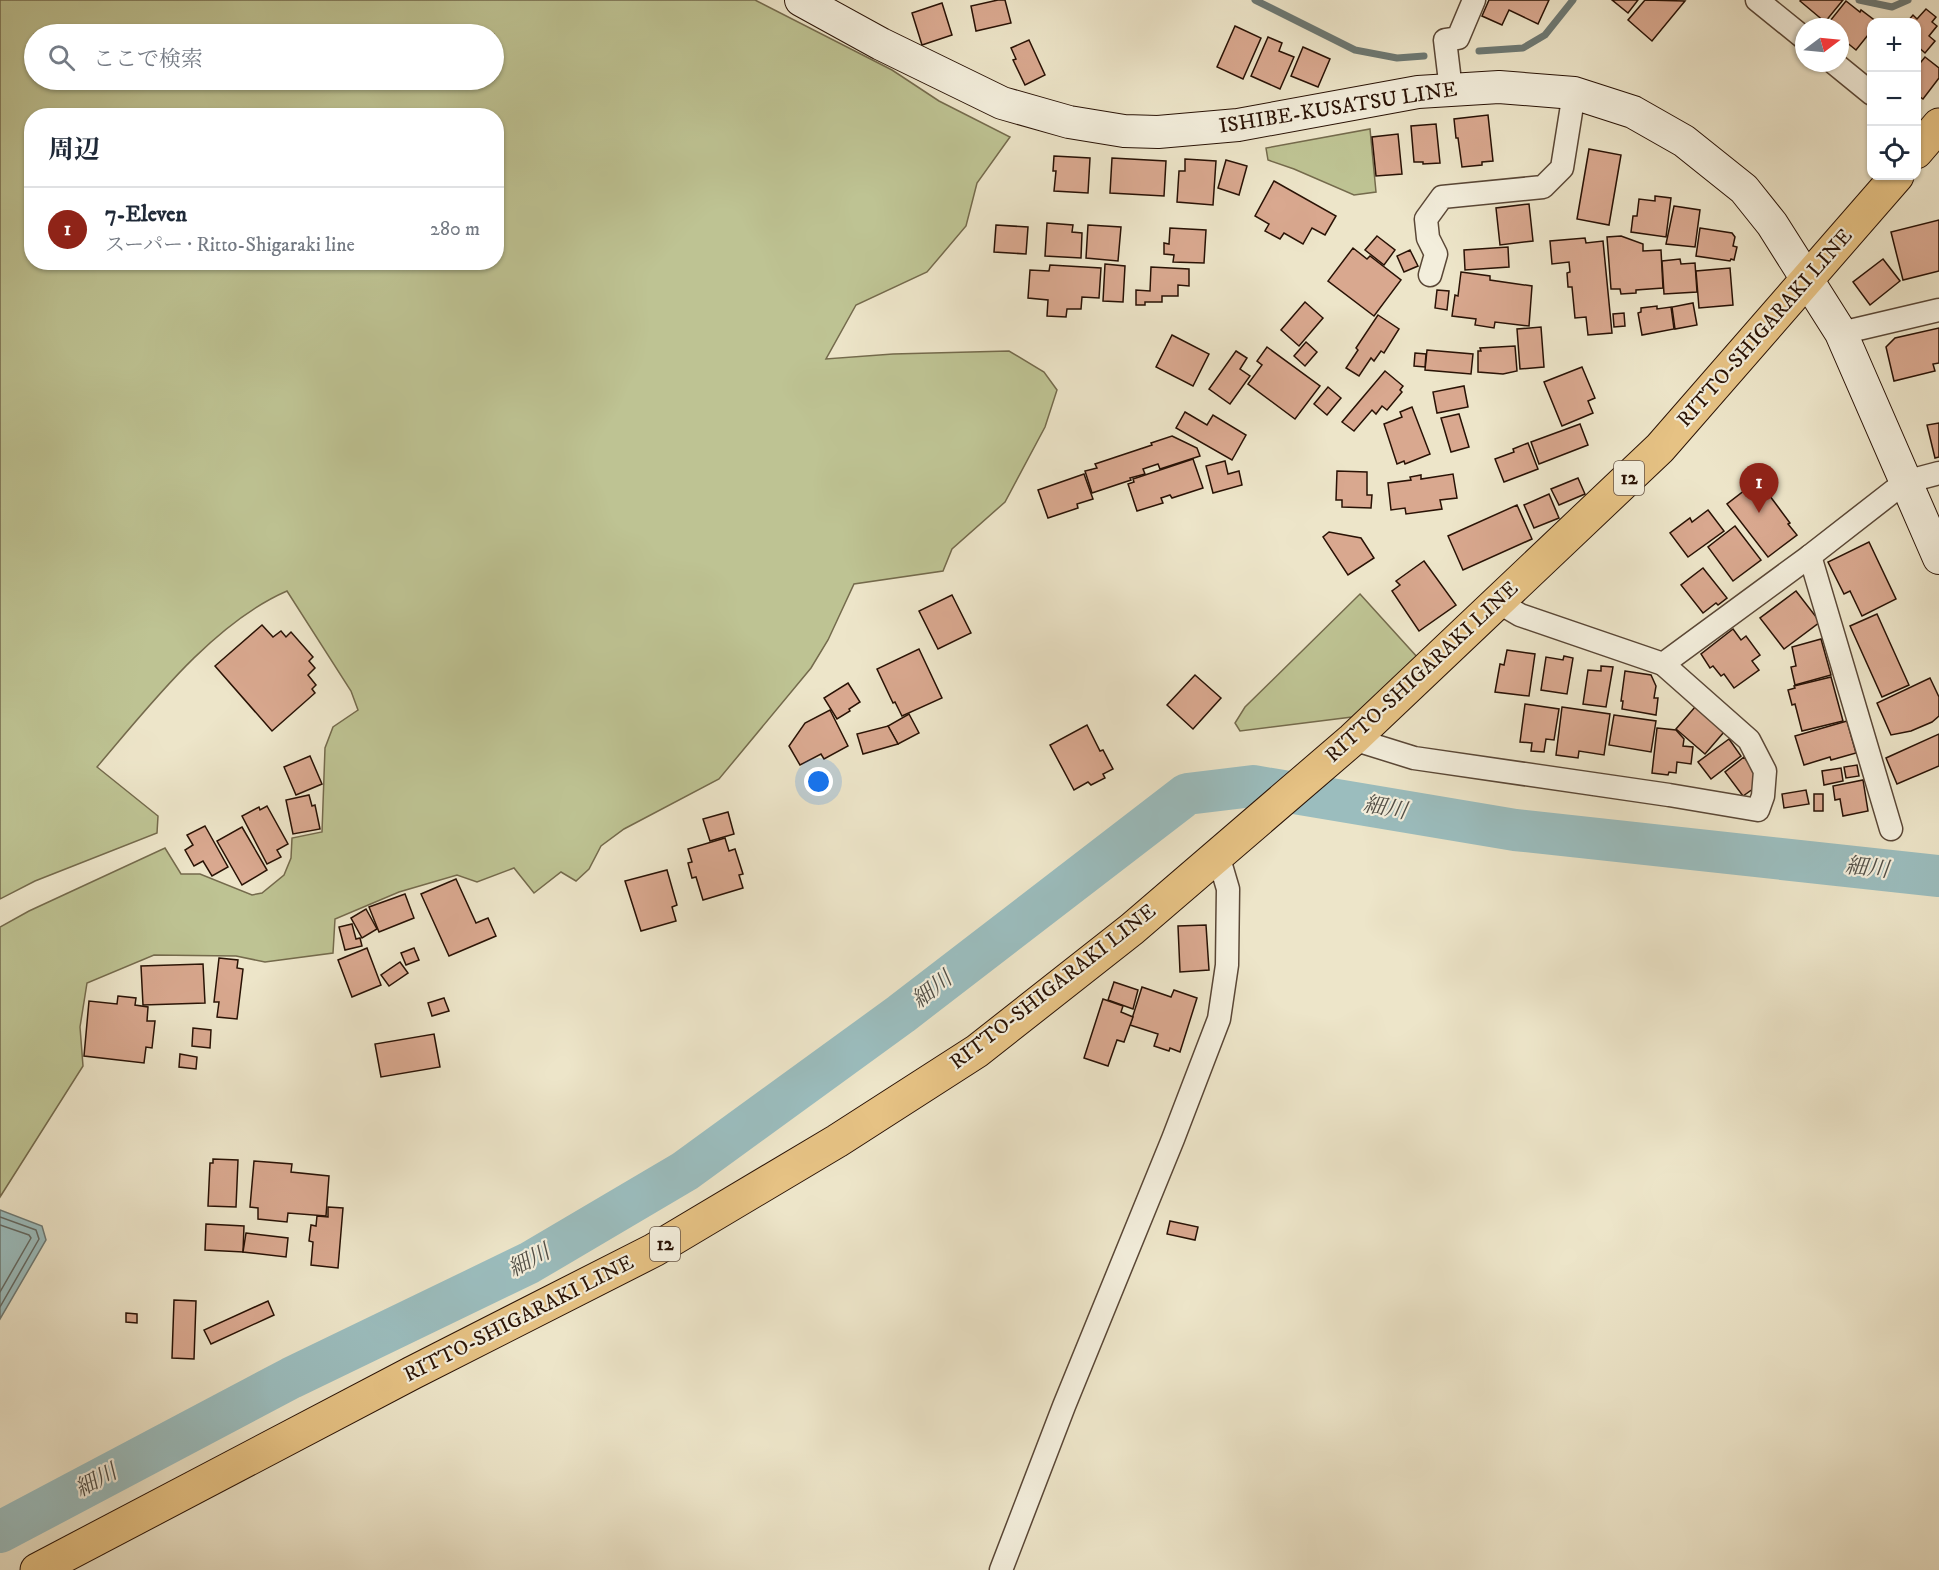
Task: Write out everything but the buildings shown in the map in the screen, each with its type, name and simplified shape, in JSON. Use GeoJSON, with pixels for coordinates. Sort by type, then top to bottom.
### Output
{"type":"FeatureCollection","features":[{"type":"Feature","properties":{"kind":"main road","name":"ISHIBE-KUSATSU LINE"},"geometry":{"type":"LineString","coordinates":[[801,0],[881,44],[1002,103],[1069,122],[1124,131],[1158,132],[1238,125],[1418,92],[1499,87],[1574,93],[1633,112],[1684,141],[1744,189],[1772,224],[1809,279],[1841,333],[1939,558]]}},
{"type":"Feature","properties":{"kind":"main road","name":"RITTO-SHIGARAKI LINE"},"geometry":{"type":"LineString","coordinates":[[37,1570],[412,1373],[654,1250],[837,1141],[977,1051],[1132,928],[1344,746],[1498,602],[1660,448],[1894,180]]}},
{"type":"Feature","properties":{"kind":"street"},"geometry":{"type":"LineString","coordinates":[[1451,90],[1445,40],[1458,38],[1474,0]]}},
{"type":"Feature","properties":{"kind":"street"},"geometry":{"type":"LineString","coordinates":[[1757,0],[1795,31]]}},
{"type":"Feature","properties":{"kind":"street"},"geometry":{"type":"LineString","coordinates":[[1845,72],[1867,90]]}},
{"type":"Feature","properties":{"kind":"street"},"geometry":{"type":"LineString","coordinates":[[1430,275],[1436,254],[1428,238],[1426,219],[1442,197],[1543,187],[1562,168],[1574,93]]}},
{"type":"Feature","properties":{"kind":"street"},"geometry":{"type":"LineString","coordinates":[[1841,333],[1939,310]]}},
{"type":"Feature","properties":{"kind":"street"},"geometry":{"type":"LineString","coordinates":[[1663,664],[1810,556],[1905,482],[1939,474]]}},
{"type":"Feature","properties":{"kind":"street"},"geometry":{"type":"LineString","coordinates":[[1810,556],[1891,829]]}},
{"type":"Feature","properties":{"kind":"street"},"geometry":{"type":"LineString","coordinates":[[1344,746],[1758,810],[1763,796],[1764,771],[1749,740],[1663,664],[1520,615],[1498,602]]}},
{"type":"Feature","properties":{"kind":"street"},"geometry":{"type":"LineString","coordinates":[[1001,1570],[1219,1019],[1227,965],[1229,845]]}},
{"type":"Feature","properties":{"kind":"green space"},"geometry":{"type":"Polygon","coordinates":[[[0,0],[755,0],[892,70],[939,101],[1010,137],[977,183],[966,226],[927,272],[856,305],[826,359],[893,354],[1009,351],[1044,372],[1057,390],[1045,427],[1005,502],[952,549],[943,571],[854,584],[828,640],[811,668],[719,779],[624,829],[601,846],[589,869],[576,881],[561,872],[534,893],[514,868],[477,882],[457,875],[399,892],[335,919],[333,953],[265,962],[236,956],[154,955],[87,983],[80,1027],[83,1066],[0,1197],[0,927],[29,911],[165,848],[181,874],[200,874],[252,895],[262,893],[284,875],[291,858],[292,838],[322,832],[325,748],[333,727],[358,710],[351,691],[287,591],[233,623],[208,645],[160,693],[97,767],[158,816],[157,833],[35,881],[0,899],[0,0]]]}},
{"type":"Feature","properties":{"kind":"green space"},"geometry":{"type":"Polygon","coordinates":[[[1370,129],[1376,192],[1354,195],[1268,160],[1266,148],[1370,129]]]}},
{"type":"Feature","properties":{"kind":"green space"},"geometry":{"type":"Polygon","coordinates":[[[1360,594],[1418,658],[1352,717],[1240,731],[1235,723],[1245,707],[1360,594]]]}},
{"type":"Feature","properties":{"kind":"water"},"geometry":{"type":"Polygon","coordinates":[[[0,1210],[42,1226],[46,1240],[0,1319],[0,1210]]]}},
{"type":"Feature","properties":{"kind":"waterway"},"geometry":{"type":"LineString","coordinates":[[1255,0],[1355,50],[1397,58],[1424,56]]}},
{"type":"Feature","properties":{"kind":"waterway"},"geometry":{"type":"LineString","coordinates":[[1479,51],[1523,48],[1545,35],[1573,0]]}},
{"type":"Feature","properties":{"kind":"waterway"},"geometry":{"type":"LineString","coordinates":[[1859,0],[1892,7],[1908,0]]}},
{"type":"Feature","properties":{"kind":"waterway","name":"細川"},"geometry":{"type":"LineString","coordinates":[[0,1532],[291,1378],[529,1263],[685,1171],[901,1014],[1187,794],[1253,786],[1515,830],[1939,876]]}},
{"type":"Feature","properties":{"kind":"place","name":"7-Eleven"},"geometry":{"type":"Point","coordinates":[1759,513]}}]}
